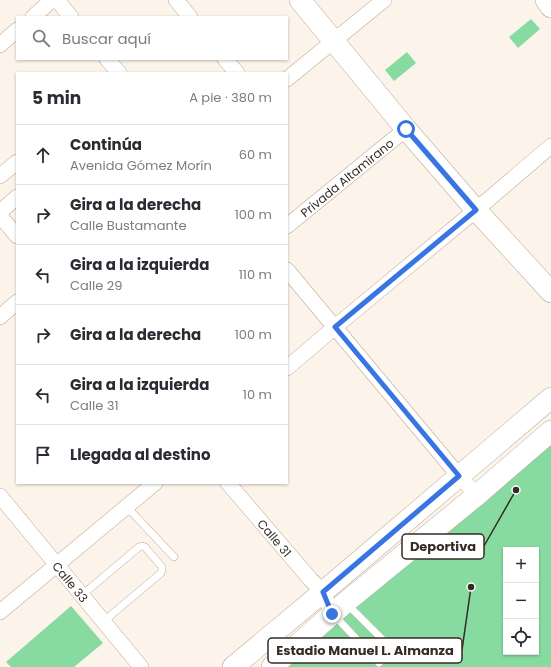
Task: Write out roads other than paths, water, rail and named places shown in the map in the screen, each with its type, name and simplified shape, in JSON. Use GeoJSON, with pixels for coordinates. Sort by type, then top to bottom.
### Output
{"type":"FeatureCollection","features":[{"type":"Feature","properties":{"kind":"main road"},"geometry":{"type":"LineString","coordinates":[[300,0],[406,129],[476,210],[551,292]]}},
{"type":"Feature","properties":{"kind":"main road"},"geometry":{"type":"LineString","coordinates":[[546,0],[551,7]]}},
{"type":"Feature","properties":{"kind":"main road"},"geometry":{"type":"LineString","coordinates":[[233,667],[551,398]]}},
{"type":"Feature","properties":{"kind":"main road"},"geometry":{"type":"LineString","coordinates":[[272,667],[339,608],[477,495],[551,431]]}},
{"type":"Feature","properties":{"kind":"street"},"geometry":{"type":"LineString","coordinates":[[34,16],[52,0]]}},
{"type":"Feature","properties":{"kind":"street"},"geometry":{"type":"LineString","coordinates":[[57,0],[70,16]]}},
{"type":"Feature","properties":{"kind":"street"},"geometry":{"type":"LineString","coordinates":[[176,0],[189,16]]}},
{"type":"Feature","properties":{"kind":"street"},"geometry":{"type":"LineString","coordinates":[[288,78],[384,0]]}},
{"type":"Feature","properties":{"kind":"street"},"geometry":{"type":"LineString","coordinates":[[0,45],[16,31]]}},
{"type":"Feature","properties":{"kind":"street"},"geometry":{"type":"LineString","coordinates":[[108,60],[118,72]]}},
{"type":"Feature","properties":{"kind":"street"},"geometry":{"type":"LineString","coordinates":[[226,60],[236,72]]}},
{"type":"Feature","properties":{"kind":"street","name":"Privada Altamirano"},"geometry":{"type":"LineString","coordinates":[[288,225],[406,129]]}},
{"type":"Feature","properties":{"kind":"street"},"geometry":{"type":"LineString","coordinates":[[288,367],[551,146]]}},
{"type":"Feature","properties":{"kind":"street"},"geometry":{"type":"LineString","coordinates":[[0,176],[16,163]]}},
{"type":"Feature","properties":{"kind":"street"},"geometry":{"type":"LineString","coordinates":[[0,212],[16,198]]}},
{"type":"Feature","properties":{"kind":"street"},"geometry":{"type":"LineString","coordinates":[[0,216],[16,235]]}},
{"type":"Feature","properties":{"kind":"street"},"geometry":{"type":"LineString","coordinates":[[288,271],[459,476],[477,495]]}},
{"type":"Feature","properties":{"kind":"street"},"geometry":{"type":"LineString","coordinates":[[0,317],[16,303]]}},
{"type":"Feature","properties":{"kind":"street"},"geometry":{"type":"LineString","coordinates":[[0,612],[154,484]]}},
{"type":"Feature","properties":{"kind":"street","name":"Calle 31"},"geometry":{"type":"LineString","coordinates":[[229,484],[311,580],[339,608]]}},
{"type":"Feature","properties":{"kind":"street","name":"Calle 33"},"geometry":{"type":"LineString","coordinates":[[0,496],[136,663]]}},
{"type":"Feature","properties":{"kind":"lane"},"geometry":{"type":"LineString","coordinates":[[127,507],[174,557]]}},
{"type":"Feature","properties":{"kind":"lane"},"geometry":{"type":"LineString","coordinates":[[82,595],[138,547],[145,546],[162,567],[161,573],[104,622]]}},
{"type":"Feature","properties":{"kind":"lane"},"geometry":{"type":"LineString","coordinates":[[339,608],[393,650],[379,663],[339,608]]}},
{"type":"Feature","properties":{"kind":"place","name":"Deportiva"},"geometry":{"type":"Point","coordinates":[516,490]}},
{"type":"Feature","properties":{"kind":"place","name":"Estadio Manuel L. Almanza"},"geometry":{"type":"Point","coordinates":[471,587]}}]}
